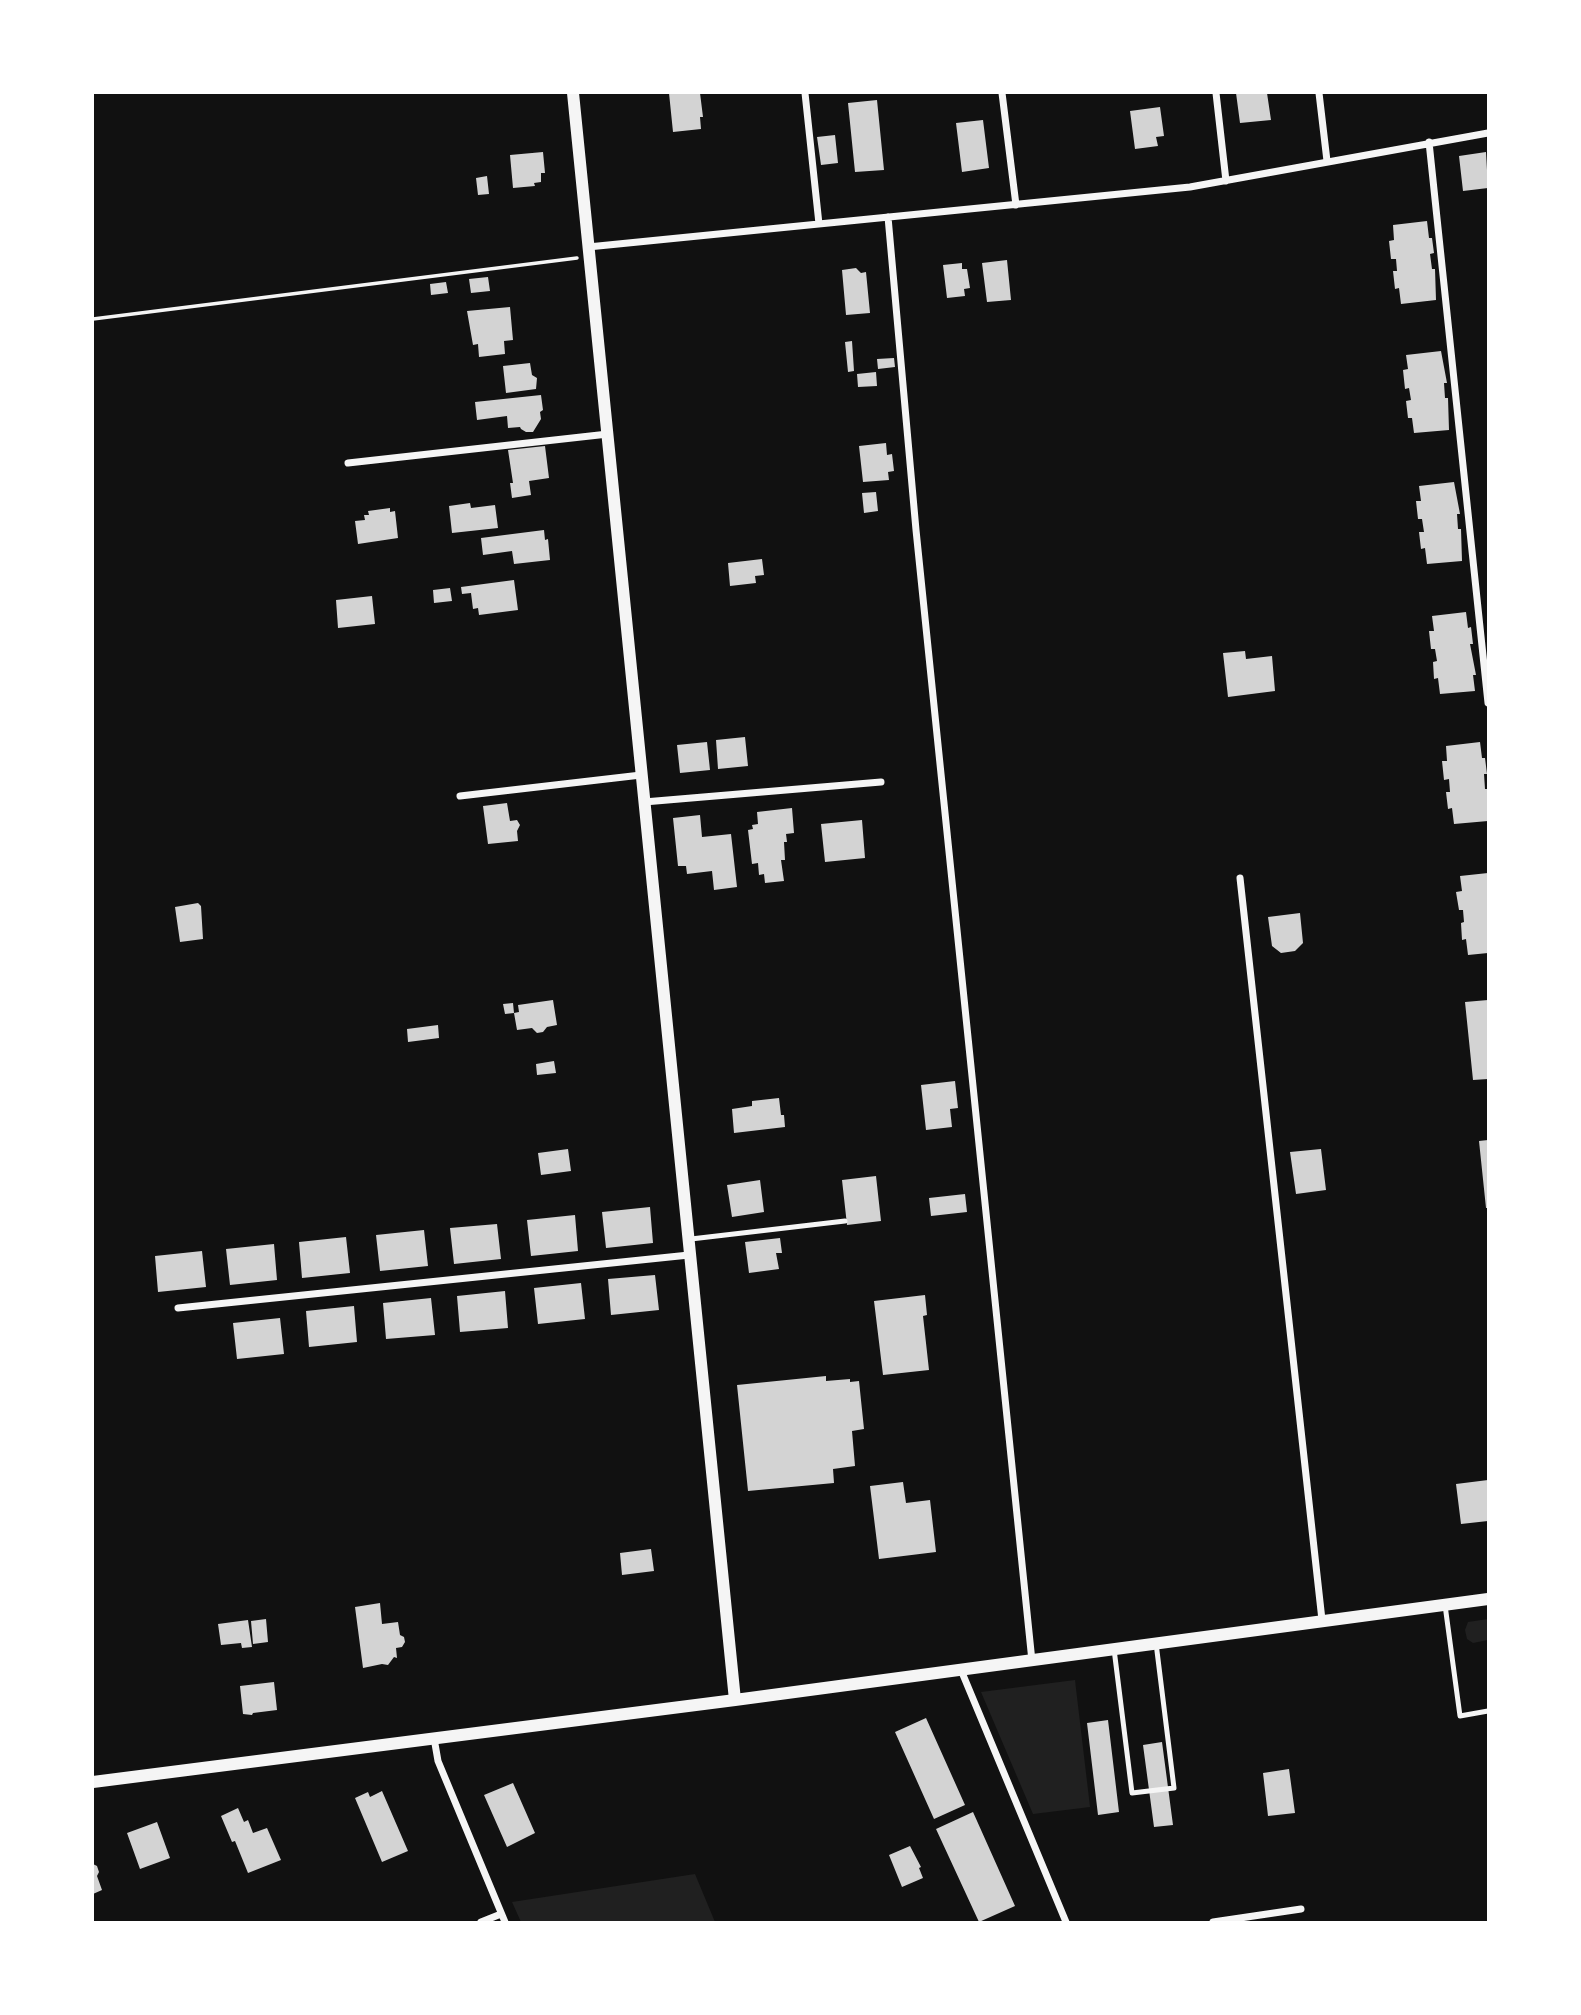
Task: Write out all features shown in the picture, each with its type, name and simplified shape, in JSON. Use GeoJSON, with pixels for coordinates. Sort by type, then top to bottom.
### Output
{"type":"FeatureCollection","features":[{"type":"Feature","properties":{"kind":"street"},"geometry":{"type":"LineString","coordinates":[[573,93],[735,1700]]}},
{"type":"Feature","properties":{"kind":"street"},"geometry":{"type":"LineString","coordinates":[[804,93],[818,224]]}},
{"type":"Feature","properties":{"kind":"street"},"geometry":{"type":"LineString","coordinates":[[1002,93],[1016,205]]}},
{"type":"Feature","properties":{"kind":"street"},"geometry":{"type":"LineString","coordinates":[[1216,93],[1226,181]]}},
{"type":"Feature","properties":{"kind":"street"},"geometry":{"type":"LineString","coordinates":[[1319,93],[1327,161]]}},
{"type":"Feature","properties":{"kind":"street"},"geometry":{"type":"LineString","coordinates":[[589,252],[818,224],[1139,194],[1226,181],[1488,133]]}},
{"type":"Feature","properties":{"kind":"street"},"geometry":{"type":"LineString","coordinates":[[1429,142],[1488,703]]}},
{"type":"Feature","properties":{"kind":"street"},"geometry":{"type":"LineString","coordinates":[[888,217],[916,530],[1032,1661]]}},
{"type":"Feature","properties":{"kind":"street"},"geometry":{"type":"LineString","coordinates":[[348,463],[608,433]]}},
{"type":"Feature","properties":{"kind":"street"},"geometry":{"type":"LineString","coordinates":[[460,796],[641,775]]}},
{"type":"Feature","properties":{"kind":"street"},"geometry":{"type":"LineString","coordinates":[[644,802],[881,782]]}},
{"type":"Feature","properties":{"kind":"street"},"geometry":{"type":"LineString","coordinates":[[1240,878],[1322,1620]]}},
{"type":"Feature","properties":{"kind":"street"},"geometry":{"type":"LineString","coordinates":[[178,1308],[689,1255]]}},
{"type":"Feature","properties":{"kind":"street"},"geometry":{"type":"LineString","coordinates":[[93,1782],[735,1700],[1488,1599]]}},
{"type":"Feature","properties":{"kind":"street"},"geometry":{"type":"LineString","coordinates":[[961,1670],[1066,1922]]}},
{"type":"Feature","properties":{"kind":"street"},"geometry":{"type":"LineString","coordinates":[[434,1738],[438,1761],[505,1922]]}},
{"type":"Feature","properties":{"kind":"street"},"geometry":{"type":"LineString","coordinates":[[1213,1922],[1301,1909]]}},
{"type":"Feature","properties":{"kind":"street"},"geometry":{"type":"LineString","coordinates":[[481,1922],[501,1914]]}},
{"type":"Feature","properties":{"kind":"lane"},"geometry":{"type":"LineString","coordinates":[[688,1239],[845,1221]]}},
{"type":"Feature","properties":{"kind":"lane"},"geometry":{"type":"LineString","coordinates":[[1445,1604],[1460,1716],[1488,1711]]}},
{"type":"Feature","properties":{"kind":"lane"},"geometry":{"type":"LineString","coordinates":[[1114,1649],[1132,1793],[1174,1788],[1156,1643]]}},
{"type":"Feature","properties":{"kind":"path"},"geometry":{"type":"LineString","coordinates":[[93,319],[589,252]]}},
{"type":"Feature","properties":{"kind":"shaded area"},"geometry":{"type":"Polygon","coordinates":[[[1488,1619],[1488,1640],[1473,1643],[1467,1639],[1465,1630],[1468,1622],[1488,1619]]]}},
{"type":"Feature","properties":{"kind":"shaded area"},"geometry":{"type":"Polygon","coordinates":[[[1075,1680],[1090,1807],[1033,1814],[981,1692],[1075,1680]]]}},
{"type":"Feature","properties":{"kind":"shaded area"},"geometry":{"type":"Polygon","coordinates":[[[695,1874],[715,1922],[521,1922],[512,1902],[695,1874]]]}},
{"type":"Feature","properties":{"kind":"building"},"geometry":{"type":"Polygon","coordinates":[[[669,93],[700,93],[703,117],[700,117],[701,129],[673,132],[669,93]]]}},
{"type":"Feature","properties":{"kind":"building"},"geometry":{"type":"Polygon","coordinates":[[[1236,93],[1267,93],[1271,120],[1240,123],[1236,93]]]}},
{"type":"Feature","properties":{"kind":"building"},"geometry":{"type":"Polygon","coordinates":[[[877,100],[884,170],[855,172],[848,103],[877,100]]]}},
{"type":"Feature","properties":{"kind":"building"},"geometry":{"type":"Polygon","coordinates":[[[1160,107],[1164,136],[1156,137],[1158,146],[1135,149],[1130,111],[1160,107]]]}},
{"type":"Feature","properties":{"kind":"building"},"geometry":{"type":"Polygon","coordinates":[[[983,120],[989,168],[962,172],[956,123],[983,120]]]}},
{"type":"Feature","properties":{"kind":"building"},"geometry":{"type":"Polygon","coordinates":[[[835,135],[838,163],[821,165],[817,137],[835,135]]]}},
{"type":"Feature","properties":{"kind":"building"},"geometry":{"type":"Polygon","coordinates":[[[543,152],[545,173],[541,173],[541,182],[534,183],[535,186],[513,188],[510,155],[543,152]]]}},
{"type":"Feature","properties":{"kind":"building"},"geometry":{"type":"Polygon","coordinates":[[[1486,152],[1488,188],[1463,191],[1459,156],[1486,152]]]}},
{"type":"Feature","properties":{"kind":"building"},"geometry":{"type":"Polygon","coordinates":[[[487,176],[489,194],[478,195],[476,178],[487,176]]]}},
{"type":"Feature","properties":{"kind":"building"},"geometry":{"type":"Polygon","coordinates":[[[1427,221],[1434,253],[1430,254],[1432,269],[1435,269],[1436,300],[1401,304],[1399,288],[1395,289],[1393,271],[1397,271],[1396,259],[1391,259],[1389,241],[1394,240],[1393,225],[1427,221]]]}},
{"type":"Feature","properties":{"kind":"building"},"geometry":{"type":"Polygon","coordinates":[[[1007,260],[1011,300],[987,302],[982,263],[1007,260]]]}},
{"type":"Feature","properties":{"kind":"building"},"geometry":{"type":"Polygon","coordinates":[[[962,263],[962,269],[967,269],[970,288],[964,289],[965,296],[947,298],[943,265],[962,263]]]}},
{"type":"Feature","properties":{"kind":"building"},"geometry":{"type":"Polygon","coordinates":[[[856,268],[861,273],[866,272],[870,313],[846,315],[842,270],[856,268]]]}},
{"type":"Feature","properties":{"kind":"building"},"geometry":{"type":"Polygon","coordinates":[[[488,277],[490,291],[471,293],[469,279],[488,277]]]}},
{"type":"Feature","properties":{"kind":"building"},"geometry":{"type":"Polygon","coordinates":[[[446,282],[448,293],[431,295],[430,284],[446,282]]]}},
{"type":"Feature","properties":{"kind":"building"},"geometry":{"type":"Polygon","coordinates":[[[510,307],[513,340],[504,341],[505,354],[479,357],[478,344],[473,345],[467,311],[510,307]]]}},
{"type":"Feature","properties":{"kind":"building"},"geometry":{"type":"Polygon","coordinates":[[[852,341],[854,371],[848,372],[845,342],[852,341]]]}},
{"type":"Feature","properties":{"kind":"building"},"geometry":{"type":"Polygon","coordinates":[[[1441,351],[1447,383],[1444,383],[1445,398],[1448,398],[1449,430],[1414,433],[1412,418],[1408,418],[1406,401],[1411,400],[1409,388],[1405,389],[1403,370],[1408,369],[1406,355],[1441,351]]]}},
{"type":"Feature","properties":{"kind":"building"},"geometry":{"type":"Polygon","coordinates":[[[894,358],[895,367],[878,369],[877,359],[894,358]]]}},
{"type":"Feature","properties":{"kind":"building"},"geometry":{"type":"Polygon","coordinates":[[[530,363],[532,375],[537,378],[536,389],[506,393],[503,366],[530,363]]]}},
{"type":"Feature","properties":{"kind":"building"},"geometry":{"type":"Polygon","coordinates":[[[876,372],[877,386],[858,387],[857,374],[876,372]]]}},
{"type":"Feature","properties":{"kind":"building"},"geometry":{"type":"Polygon","coordinates":[[[541,395],[543,410],[533,432],[526,432],[520,427],[508,428],[507,416],[477,420],[475,402],[541,395]]]}},
{"type":"Feature","properties":{"kind":"building"},"geometry":{"type":"Polygon","coordinates":[[[886,443],[887,455],[892,454],[894,471],[888,472],[889,480],[863,482],[859,446],[886,443]]]}},
{"type":"Feature","properties":{"kind":"building"},"geometry":{"type":"Polygon","coordinates":[[[545,446],[549,478],[529,481],[531,495],[512,498],[510,483],[513,483],[508,450],[545,446]]]}},
{"type":"Feature","properties":{"kind":"building"},"geometry":{"type":"Polygon","coordinates":[[[1454,482],[1460,514],[1457,514],[1458,529],[1461,529],[1462,561],[1427,564],[1425,548],[1421,549],[1419,532],[1424,532],[1422,519],[1418,519],[1416,501],[1421,501],[1419,486],[1454,482]]]}},
{"type":"Feature","properties":{"kind":"building"},"geometry":{"type":"Polygon","coordinates":[[[876,492],[878,511],[864,513],[862,493],[876,492]]]}},
{"type":"Feature","properties":{"kind":"building"},"geometry":{"type":"Polygon","coordinates":[[[470,503],[471,508],[495,505],[498,528],[452,533],[449,506],[470,503]]]}},
{"type":"Feature","properties":{"kind":"building"},"geometry":{"type":"Polygon","coordinates":[[[390,508],[390,512],[395,511],[398,538],[358,544],[355,521],[365,520],[364,515],[369,515],[368,511],[390,508]]]}},
{"type":"Feature","properties":{"kind":"building"},"geometry":{"type":"Polygon","coordinates":[[[544,530],[545,540],[548,539],[550,560],[514,564],[512,551],[483,555],[481,538],[544,530]]]}},
{"type":"Feature","properties":{"kind":"building"},"geometry":{"type":"Polygon","coordinates":[[[762,559],[764,575],[755,576],[756,583],[730,586],[728,563],[762,559]]]}},
{"type":"Feature","properties":{"kind":"building"},"geometry":{"type":"Polygon","coordinates":[[[514,580],[518,610],[479,615],[478,608],[473,609],[471,593],[462,594],[461,587],[514,580]]]}},
{"type":"Feature","properties":{"kind":"building"},"geometry":{"type":"Polygon","coordinates":[[[450,588],[452,601],[434,603],[433,590],[450,588]]]}},
{"type":"Feature","properties":{"kind":"building"},"geometry":{"type":"Polygon","coordinates":[[[372,596],[375,624],[338,628],[336,600],[372,596]]]}},
{"type":"Feature","properties":{"kind":"building"},"geometry":{"type":"Polygon","coordinates":[[[1466,612],[1473,644],[1470,644],[1476,675],[1473,675],[1475,691],[1440,694],[1438,678],[1434,679],[1433,662],[1437,661],[1435,649],[1431,649],[1429,631],[1434,631],[1432,616],[1466,612]]]}},
{"type":"Feature","properties":{"kind":"building"},"geometry":{"type":"Polygon","coordinates":[[[1245,651],[1246,659],[1272,656],[1275,691],[1228,697],[1223,653],[1245,651]]]}},
{"type":"Feature","properties":{"kind":"building"},"geometry":{"type":"Polygon","coordinates":[[[745,737],[748,766],[718,769],[716,740],[745,737]]]}},
{"type":"Feature","properties":{"kind":"building"},"geometry":{"type":"Polygon","coordinates":[[[707,742],[710,770],[680,773],[677,745],[707,742]]]}},
{"type":"Feature","properties":{"kind":"building"},"geometry":{"type":"Polygon","coordinates":[[[1480,742],[1487,774],[1484,774],[1485,789],[1488,789],[1488,821],[1454,824],[1452,808],[1448,809],[1446,792],[1450,792],[1449,779],[1444,780],[1442,761],[1447,761],[1446,746],[1480,742]]]}},
{"type":"Feature","properties":{"kind":"building"},"geometry":{"type":"Polygon","coordinates":[[[507,803],[510,821],[517,820],[520,825],[517,831],[518,841],[488,844],[483,806],[507,803]]]}},
{"type":"Feature","properties":{"kind":"building"},"geometry":{"type":"Polygon","coordinates":[[[792,808],[794,833],[786,834],[785,860],[781,860],[784,881],[765,883],[764,874],[759,875],[758,863],[752,864],[748,830],[753,829],[752,825],[758,824],[757,812],[792,808]]]}},
{"type":"Feature","properties":{"kind":"building"},"geometry":{"type":"Polygon","coordinates":[[[700,815],[702,837],[731,834],[737,887],[714,890],[712,871],[687,874],[686,866],[678,866],[673,818],[700,815]]]}},
{"type":"Feature","properties":{"kind":"building"},"geometry":{"type":"Polygon","coordinates":[[[862,820],[865,858],[825,862],[821,824],[862,820]]]}},
{"type":"Feature","properties":{"kind":"building"},"geometry":{"type":"Polygon","coordinates":[[[1488,873],[1488,953],[1468,955],[1466,939],[1462,940],[1463,910],[1459,910],[1456,892],[1462,891],[1460,876],[1488,873]]]}},
{"type":"Feature","properties":{"kind":"building"},"geometry":{"type":"Polygon","coordinates":[[[198,903],[201,906],[203,939],[180,942],[175,907],[198,903]]]}},
{"type":"Feature","properties":{"kind":"building"},"geometry":{"type":"Polygon","coordinates":[[[1300,913],[1303,943],[1295,951],[1281,953],[1272,946],[1268,917],[1300,913]]]}},
{"type":"Feature","properties":{"kind":"building"},"geometry":{"type":"Polygon","coordinates":[[[553,1000],[557,1025],[537,1033],[532,1028],[517,1030],[514,1013],[519,1012],[518,1005],[553,1000]]]}},
{"type":"Feature","properties":{"kind":"building"},"geometry":{"type":"Polygon","coordinates":[[[1488,1000],[1488,1079],[1473,1080],[1465,1002],[1488,1000]]]}},
{"type":"Feature","properties":{"kind":"building"},"geometry":{"type":"Polygon","coordinates":[[[513,1003],[514,1013],[505,1014],[503,1004],[513,1003]]]}},
{"type":"Feature","properties":{"kind":"building"},"geometry":{"type":"Polygon","coordinates":[[[438,1025],[439,1038],[408,1042],[407,1029],[438,1025]]]}},
{"type":"Feature","properties":{"kind":"building"},"geometry":{"type":"Polygon","coordinates":[[[554,1061],[556,1073],[537,1075],[536,1064],[554,1061]]]}},
{"type":"Feature","properties":{"kind":"building"},"geometry":{"type":"Polygon","coordinates":[[[955,1081],[958,1108],[950,1109],[952,1127],[926,1130],[921,1085],[955,1081]]]}},
{"type":"Feature","properties":{"kind":"building"},"geometry":{"type":"Polygon","coordinates":[[[779,1098],[785,1127],[734,1133],[732,1109],[752,1106],[752,1101],[779,1098]]]}},
{"type":"Feature","properties":{"kind":"building"},"geometry":{"type":"Polygon","coordinates":[[[1488,1140],[1488,1208],[1486,1208],[1479,1141],[1488,1140]]]}},
{"type":"Feature","properties":{"kind":"building"},"geometry":{"type":"Polygon","coordinates":[[[568,1149],[571,1171],[541,1175],[538,1153],[568,1149]]]}},
{"type":"Feature","properties":{"kind":"building"},"geometry":{"type":"Polygon","coordinates":[[[1321,1149],[1326,1190],[1296,1194],[1290,1152],[1321,1149]]]}},
{"type":"Feature","properties":{"kind":"building"},"geometry":{"type":"Polygon","coordinates":[[[876,1176],[881,1221],[847,1225],[842,1180],[876,1176]]]}},
{"type":"Feature","properties":{"kind":"building"},"geometry":{"type":"Polygon","coordinates":[[[760,1180],[764,1212],[732,1217],[727,1185],[760,1180]]]}},
{"type":"Feature","properties":{"kind":"building"},"geometry":{"type":"Polygon","coordinates":[[[965,1194],[967,1212],[931,1216],[929,1198],[965,1194]]]}},
{"type":"Feature","properties":{"kind":"building"},"geometry":{"type":"Polygon","coordinates":[[[650,1207],[653,1243],[606,1248],[602,1212],[650,1207]]]}},
{"type":"Feature","properties":{"kind":"building"},"geometry":{"type":"Polygon","coordinates":[[[575,1215],[578,1251],[531,1256],[527,1220],[575,1215]]]}},
{"type":"Feature","properties":{"kind":"building"},"geometry":{"type":"Polygon","coordinates":[[[497,1224],[501,1259],[454,1264],[450,1228],[497,1224]]]}},
{"type":"Feature","properties":{"kind":"building"},"geometry":{"type":"Polygon","coordinates":[[[424,1230],[428,1266],[380,1271],[376,1235],[424,1230]]]}},
{"type":"Feature","properties":{"kind":"building"},"geometry":{"type":"Polygon","coordinates":[[[346,1237],[350,1273],[302,1278],[299,1242],[346,1237]]]}},
{"type":"Feature","properties":{"kind":"building"},"geometry":{"type":"Polygon","coordinates":[[[780,1238],[782,1253],[776,1253],[779,1269],[749,1273],[745,1242],[780,1238]]]}},
{"type":"Feature","properties":{"kind":"building"},"geometry":{"type":"Polygon","coordinates":[[[274,1244],[277,1280],[230,1285],[226,1249],[274,1244]]]}},
{"type":"Feature","properties":{"kind":"building"},"geometry":{"type":"Polygon","coordinates":[[[202,1251],[206,1287],[158,1292],[155,1256],[202,1251]]]}},
{"type":"Feature","properties":{"kind":"building"},"geometry":{"type":"Polygon","coordinates":[[[655,1275],[659,1310],[611,1315],[608,1279],[655,1275]]]}},
{"type":"Feature","properties":{"kind":"building"},"geometry":{"type":"Polygon","coordinates":[[[581,1283],[585,1319],[538,1324],[534,1288],[581,1283]]]}},
{"type":"Feature","properties":{"kind":"building"},"geometry":{"type":"Polygon","coordinates":[[[505,1291],[508,1328],[460,1332],[457,1296],[505,1291]]]}},
{"type":"Feature","properties":{"kind":"building"},"geometry":{"type":"Polygon","coordinates":[[[925,1295],[927,1315],[923,1316],[929,1370],[883,1375],[874,1301],[925,1295]]]}},
{"type":"Feature","properties":{"kind":"building"},"geometry":{"type":"Polygon","coordinates":[[[431,1298],[435,1335],[386,1339],[383,1303],[431,1298]]]}},
{"type":"Feature","properties":{"kind":"building"},"geometry":{"type":"Polygon","coordinates":[[[354,1306],[357,1342],[309,1347],[306,1311],[354,1306]]]}},
{"type":"Feature","properties":{"kind":"building"},"geometry":{"type":"Polygon","coordinates":[[[280,1318],[284,1354],[237,1359],[233,1323],[280,1318]]]}},
{"type":"Feature","properties":{"kind":"building"},"geometry":{"type":"Polygon","coordinates":[[[826,1376],[826,1381],[859,1381],[864,1429],[852,1431],[855,1466],[833,1469],[834,1483],[748,1491],[737,1385],[826,1376]]]}},
{"type":"Feature","properties":{"kind":"building"},"geometry":{"type":"Polygon","coordinates":[[[1488,1480],[1488,1521],[1461,1524],[1456,1484],[1488,1480]]]}},
{"type":"Feature","properties":{"kind":"building"},"geometry":{"type":"Polygon","coordinates":[[[903,1482],[906,1503],[930,1500],[936,1552],[879,1559],[870,1486],[903,1482]]]}},
{"type":"Feature","properties":{"kind":"building"},"geometry":{"type":"Polygon","coordinates":[[[651,1549],[654,1571],[622,1575],[620,1553],[651,1549]]]}},
{"type":"Feature","properties":{"kind":"building"},"geometry":{"type":"Polygon","coordinates":[[[380,1603],[382,1624],[398,1622],[400,1635],[405,1642],[402,1647],[396,1648],[397,1658],[394,1657],[388,1665],[363,1668],[355,1607],[380,1603]]]}},
{"type":"Feature","properties":{"kind":"building"},"geometry":{"type":"Polygon","coordinates":[[[266,1619],[268,1642],[253,1644],[251,1621],[266,1619]]]}},
{"type":"Feature","properties":{"kind":"building"},"geometry":{"type":"Polygon","coordinates":[[[248,1620],[252,1647],[242,1648],[241,1643],[221,1645],[218,1624],[248,1620]]]}},
{"type":"Feature","properties":{"kind":"building"},"geometry":{"type":"Polygon","coordinates":[[[274,1682],[277,1710],[243,1714],[240,1686],[274,1682]]]}},
{"type":"Feature","properties":{"kind":"building"},"geometry":{"type":"Polygon","coordinates":[[[926,1718],[965,1805],[934,1819],[895,1732],[926,1718]]]}},
{"type":"Feature","properties":{"kind":"building"},"geometry":{"type":"Polygon","coordinates":[[[1108,1720],[1119,1812],[1098,1815],[1087,1723],[1108,1720]]]}},
{"type":"Feature","properties":{"kind":"building"},"geometry":{"type":"Polygon","coordinates":[[[1162,1742],[1173,1825],[1154,1827],[1143,1745],[1162,1742]]]}},
{"type":"Feature","properties":{"kind":"building"},"geometry":{"type":"Polygon","coordinates":[[[1289,1769],[1295,1813],[1268,1816],[1263,1773],[1289,1769]]]}},
{"type":"Feature","properties":{"kind":"building"},"geometry":{"type":"Polygon","coordinates":[[[513,1783],[535,1833],[507,1847],[484,1795],[513,1783]]]}},
{"type":"Feature","properties":{"kind":"building"},"geometry":{"type":"Polygon","coordinates":[[[382,1791],[408,1851],[382,1862],[355,1798],[368,1792],[370,1797],[382,1791]]]}},
{"type":"Feature","properties":{"kind":"building"},"geometry":{"type":"Polygon","coordinates":[[[238,1808],[244,1822],[248,1820],[253,1833],[267,1828],[281,1860],[248,1873],[221,1816],[238,1808]]]}},
{"type":"Feature","properties":{"kind":"building"},"geometry":{"type":"Polygon","coordinates":[[[973,1812],[1015,1906],[979,1922],[936,1829],[973,1812]]]}},
{"type":"Feature","properties":{"kind":"building"},"geometry":{"type":"Polygon","coordinates":[[[157,1822],[170,1858],[140,1869],[127,1833],[157,1822]]]}},
{"type":"Feature","properties":{"kind":"building"},"geometry":{"type":"Polygon","coordinates":[[[910,1846],[921,1867],[919,1868],[923,1878],[902,1887],[889,1855],[910,1846]]]}},
{"type":"Feature","properties":{"kind":"building"},"geometry":{"type":"Polygon","coordinates":[[[93,1864],[97,1866],[102,1890],[93,1894],[93,1864]]]}}]}
